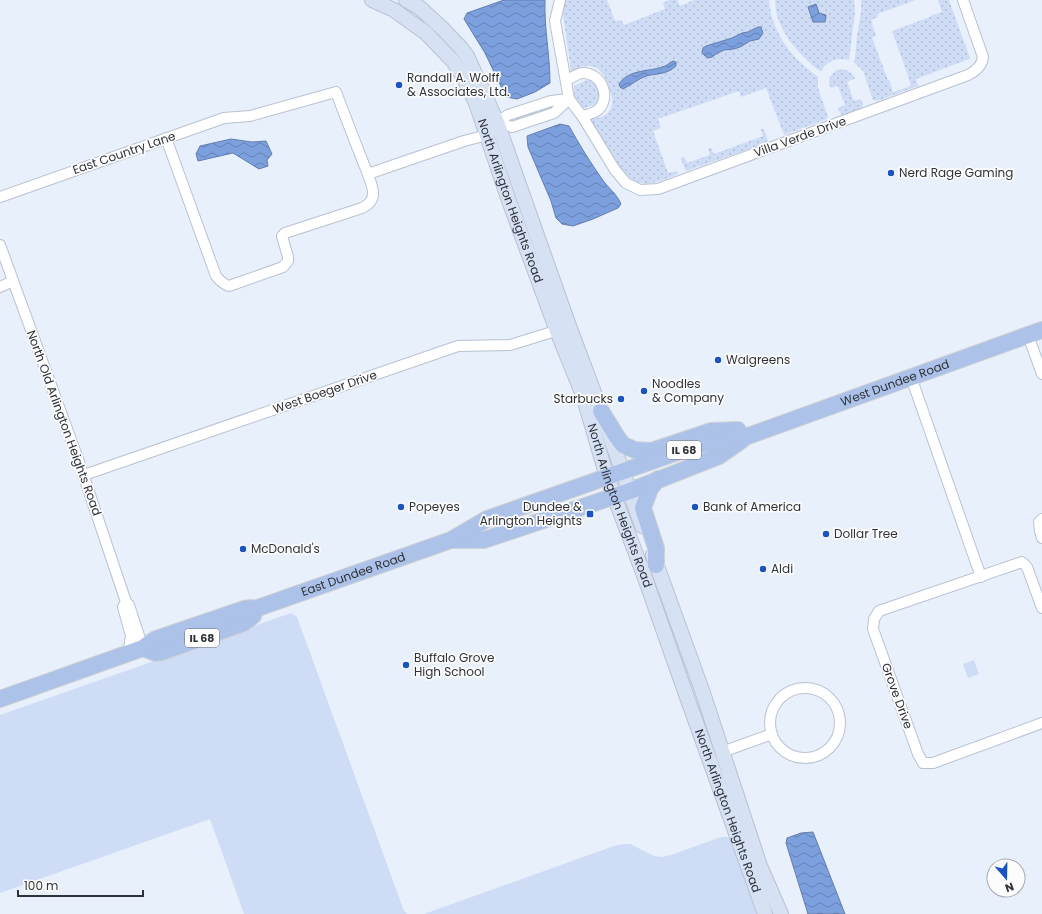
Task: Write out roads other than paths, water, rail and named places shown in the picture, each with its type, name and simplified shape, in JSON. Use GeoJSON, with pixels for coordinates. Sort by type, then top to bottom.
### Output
{"type":"FeatureCollection","features":[{"type":"Feature","properties":{"kind":"main road","name":"North Arlington Heights Road"},"geometry":{"type":"LineString","coordinates":[[372,0],[394,10],[426,33],[453,61],[464,78],[476,103],[508,198],[563,328],[601,411],[702,693],[760,866],[781,914]]}},
{"type":"Feature","properties":{"kind":"main road","name":"North Arlington Heights Road"},"geometry":{"type":"LineString","coordinates":[[406,0],[420,8],[443,29],[467,56],[497,122],[563,328],[607,477],[645,578],[765,914]]}},
{"type":"Feature","properties":{"kind":"main road","name":"West Dundee Road"},"geometry":{"type":"LineString","coordinates":[[623,472],[695,446],[748,436],[1035,332]]}},
{"type":"Feature","properties":{"kind":"main road"},"geometry":{"type":"LineString","coordinates":[[601,411],[623,445],[635,450],[651,451],[711,431],[763,430]]}},
{"type":"Feature","properties":{"kind":"main road","name":"West Dundee Road"},"geometry":{"type":"LineString","coordinates":[[630,491],[719,456],[748,436]]}},
{"type":"Feature","properties":{"kind":"main road","name":"East Dundee Road"},"geometry":{"type":"LineString","coordinates":[[0,699],[128,654],[143,648],[156,639],[244,608],[255,609],[451,540],[487,519],[623,472]]}},
{"type":"Feature","properties":{"kind":"main road"},"geometry":{"type":"LineString","coordinates":[[656,565],[656,548],[643,508],[650,489],[658,479]]}},
{"type":"Feature","properties":{"kind":"main road","name":"East Dundee Road"},"geometry":{"type":"LineString","coordinates":[[451,540],[484,540],[630,491]]}},
{"type":"Feature","properties":{"kind":"street","name":"Villa Verde Drive"},"geometry":{"type":"LineString","coordinates":[[560,0],[555,21],[569,99],[582,116],[615,170],[626,184],[640,190],[658,189],[968,75],[977,70],[982,63],[983,57],[963,0]]}},
{"type":"Feature","properties":{"kind":"street"},"geometry":{"type":"LineString","coordinates":[[566,81],[582,73],[590,74],[598,79],[603,86],[605,95],[603,103],[598,110],[582,116]]}},
{"type":"Feature","properties":{"kind":"street","name":"East Country Lane"},"geometry":{"type":"LineString","coordinates":[[0,197],[224,118],[250,116],[336,92],[368,174]]}},
{"type":"Feature","properties":{"kind":"street"},"geometry":{"type":"LineString","coordinates":[[166,138],[216,276],[219,281],[229,286],[283,267],[288,261],[282,236],[285,232],[367,206],[373,197],[374,192],[368,174],[464,141],[487,135],[497,122],[508,115],[551,101],[569,99]]}},
{"type":"Feature","properties":{"kind":"street","name":"North Old Arlington Heights Road"},"geometry":{"type":"LineString","coordinates":[[0,245],[84,475],[126,602],[129,605],[143,648]]}},
{"type":"Feature","properties":{"kind":"street"},"geometry":{"type":"LineString","coordinates":[[0,287],[13,281]]}},
{"type":"Feature","properties":{"kind":"street","name":"West Boeger Drive"},"geometry":{"type":"LineString","coordinates":[[84,475],[458,346],[510,345],[563,328]]}},
{"type":"Feature","properties":{"kind":"street"},"geometry":{"type":"LineString","coordinates":[[1035,332],[1042,374]]}},
{"type":"Feature","properties":{"kind":"street"},"geometry":{"type":"LineString","coordinates":[[911,377],[981,577]]}},
{"type":"Feature","properties":{"kind":"street"},"geometry":{"type":"LineString","coordinates":[[1042,519],[1039,522],[1042,538]]}},
{"type":"Feature","properties":{"kind":"street","name":"Grove Drive"},"geometry":{"type":"LineString","coordinates":[[1042,608],[1027,567],[1022,562],[879,611],[874,619],[873,629],[918,754],[923,763],[933,763],[1042,723]]}},
{"type":"Feature","properties":{"kind":"street","name":"North Old Arlington Heights Road"},"geometry":{"type":"LineString","coordinates":[[126,602],[122,608],[131,636],[128,654]]}},
{"type":"Feature","properties":{"kind":"street"},"geometry":{"type":"LineString","coordinates":[[802,688],[814,689],[825,694],[833,702],[838,713],[840,724],[838,735],[828,749],[813,757],[802,758],[790,755],[781,749],[774,740],[772,734],[770,729],[770,717],[774,706],[781,696],[791,690],[802,688]]}},
{"type":"Feature","properties":{"kind":"street"},"geometry":{"type":"LineString","coordinates":[[722,752],[772,734]]}},
{"type":"Feature","properties":{"kind":"water"},"geometry":{"type":"Polygon","coordinates":[[[504,0],[545,0],[545,21],[550,83],[535,92],[517,99],[506,97],[485,53],[464,19],[467,13],[504,0]]]}},
{"type":"Feature","properties":{"kind":"water"},"geometry":{"type":"Polygon","coordinates":[[[816,4],[819,13],[826,15],[825,22],[813,22],[808,7],[816,4]]]}},
{"type":"Feature","properties":{"kind":"water"},"geometry":{"type":"Polygon","coordinates":[[[761,27],[763,33],[759,39],[750,41],[734,49],[724,50],[708,58],[702,52],[703,48],[706,46],[732,38],[761,27]]]}},
{"type":"Feature","properties":{"kind":"water"},"geometry":{"type":"Polygon","coordinates":[[[673,61],[676,62],[676,66],[669,71],[646,76],[623,89],[620,87],[619,84],[623,79],[633,73],[664,67],[673,61]]]}},
{"type":"Feature","properties":{"kind":"water"},"geometry":{"type":"Polygon","coordinates":[[[560,124],[569,126],[593,166],[621,204],[618,208],[573,226],[562,224],[556,218],[551,201],[528,147],[527,136],[560,124]]]}},
{"type":"Feature","properties":{"kind":"water"},"geometry":{"type":"Polygon","coordinates":[[[231,139],[252,142],[266,141],[272,154],[267,160],[268,166],[259,169],[233,153],[198,161],[196,154],[200,146],[231,139]]]}},
{"type":"Feature","properties":{"kind":"water"},"geometry":{"type":"Polygon","coordinates":[[[813,832],[845,914],[808,914],[786,843],[787,838],[801,833],[813,832]]]}},
{"type":"Feature","properties":{"kind":"place","name":"Randall A. Wolff & Associates, Ltd."},"geometry":{"type":"Point","coordinates":[399,85]}},
{"type":"Feature","properties":{"kind":"place","name":"Nerd Rage Gaming"},"geometry":{"type":"Point","coordinates":[891,173]}},
{"type":"Feature","properties":{"kind":"place","name":"Walgreens"},"geometry":{"type":"Point","coordinates":[718,360]}},
{"type":"Feature","properties":{"kind":"place","name":"Noodles & Company"},"geometry":{"type":"Point","coordinates":[644,391]}},
{"type":"Feature","properties":{"kind":"place","name":"Starbucks"},"geometry":{"type":"Point","coordinates":[621,399]}},
{"type":"Feature","properties":{"kind":"place","name":"Popeyes"},"geometry":{"type":"Point","coordinates":[401,507]}},
{"type":"Feature","properties":{"kind":"place","name":"Bank of America"},"geometry":{"type":"Point","coordinates":[695,507]}},
{"type":"Feature","properties":{"kind":"place","name":"Dundee & Arlington Heights"},"geometry":{"type":"Point","coordinates":[590,514]}},
{"type":"Feature","properties":{"kind":"place","name":"Dollar Tree"},"geometry":{"type":"Point","coordinates":[826,534]}},
{"type":"Feature","properties":{"kind":"place","name":"McDonald's"},"geometry":{"type":"Point","coordinates":[243,549]}},
{"type":"Feature","properties":{"kind":"place","name":"Aldi"},"geometry":{"type":"Point","coordinates":[763,569]}},
{"type":"Feature","properties":{"kind":"place","name":"Buffalo Grove High School"},"geometry":{"type":"Point","coordinates":[406,665]}}]}
